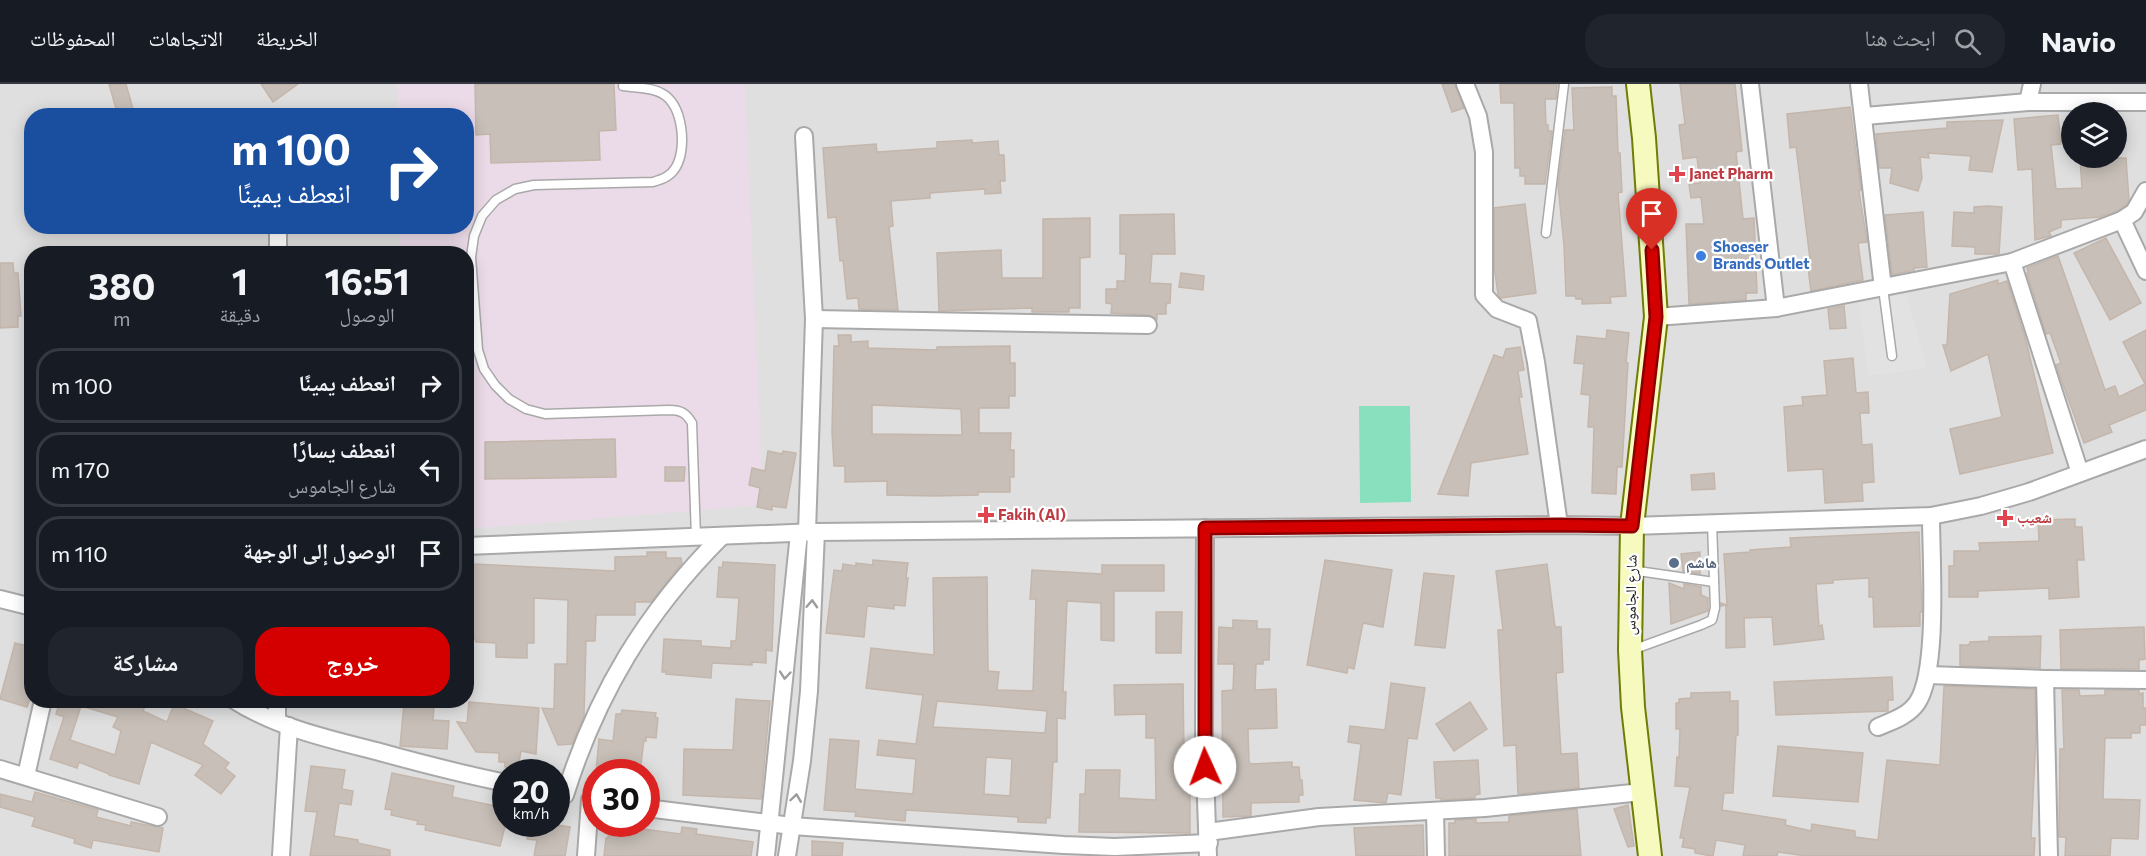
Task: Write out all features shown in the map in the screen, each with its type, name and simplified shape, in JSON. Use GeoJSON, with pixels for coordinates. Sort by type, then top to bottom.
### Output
{"type":"FeatureCollection","features":[{"type":"Feature","properties":{"kind":"street"},"geometry":{"type":"LineString","coordinates":[[1465,84],[1478,116],[1484,152],[1484,295],[1497,309],[1528,321],[1559,525]]}},
{"type":"Feature","properties":{"kind":"street","name":"شارع الجاموس"},"geometry":{"type":"LineString","coordinates":[[1638,84],[1644,138],[1656,317],[1632,526],[1630,650],[1650,856]]}},
{"type":"Feature","properties":{"kind":"street"},"geometry":{"type":"LineString","coordinates":[[1750,84],[1776,308]]}},
{"type":"Feature","properties":{"kind":"street"},"geometry":{"type":"LineString","coordinates":[[1859,84],[1865,116],[1883,288]]}},
{"type":"Feature","properties":{"kind":"street"},"geometry":{"type":"LineString","coordinates":[[2028,102],[2032,84]]}},
{"type":"Feature","properties":{"kind":"street"},"geometry":{"type":"LineString","coordinates":[[1865,116],[2028,102],[2146,102]]}},
{"type":"Feature","properties":{"kind":"street"},"geometry":{"type":"LineString","coordinates":[[788,856],[808,691],[807,532],[814,319],[804,136]]}},
{"type":"Feature","properties":{"kind":"street"},"geometry":{"type":"LineString","coordinates":[[1656,317],[1776,308],[2012,262],[2122,220],[2134,212],[2146,191]]}},
{"type":"Feature","properties":{"kind":"street"},"geometry":{"type":"LineString","coordinates":[[2122,220],[2146,271]]}},
{"type":"Feature","properties":{"kind":"street"},"geometry":{"type":"LineString","coordinates":[[2012,262],[2080,473]]}},
{"type":"Feature","properties":{"kind":"street"},"geometry":{"type":"LineString","coordinates":[[814,319],[1148,325]]}},
{"type":"Feature","properties":{"kind":"street"},"geometry":{"type":"LineString","coordinates":[[474,546],[807,532],[1632,526],[1931,516],[1981,506],[2146,449]]}},
{"type":"Feature","properties":{"kind":"street"},"geometry":{"type":"LineString","coordinates":[[1878,727],[1905,715],[1917,704],[1928,675],[1931,616],[1931,516]]}},
{"type":"Feature","properties":{"kind":"street"},"geometry":{"type":"LineString","coordinates":[[1205,528],[1204,745],[1208,844]]}},
{"type":"Feature","properties":{"kind":"street"},"geometry":{"type":"LineString","coordinates":[[766,856],[807,532]]}},
{"type":"Feature","properties":{"kind":"street"},"geometry":{"type":"LineString","coordinates":[[570,773],[587,731],[634,641],[668,595],[722,536]]}},
{"type":"Feature","properties":{"kind":"street"},"geometry":{"type":"LineString","coordinates":[[0,599],[24,606]]}},
{"type":"Feature","properties":{"kind":"street"},"geometry":{"type":"LineString","coordinates":[[1928,675],[2146,680]]}},
{"type":"Feature","properties":{"kind":"street"},"geometry":{"type":"LineString","coordinates":[[2045,679],[2049,856]]}},
{"type":"Feature","properties":{"kind":"street"},"geometry":{"type":"LineString","coordinates":[[26,776],[41,708]]}},
{"type":"Feature","properties":{"kind":"street"},"geometry":{"type":"LineString","coordinates":[[246,708],[283,723],[345,743],[492,780]]}},
{"type":"Feature","properties":{"kind":"street"},"geometry":{"type":"LineString","coordinates":[[279,708],[283,723],[281,856]]}},
{"type":"Feature","properties":{"kind":"street"},"geometry":{"type":"LineString","coordinates":[[0,769],[158,817]]}},
{"type":"Feature","properties":{"kind":"street"},"geometry":{"type":"LineString","coordinates":[[660,810],[792,826],[1115,847],[1208,844],[1319,817],[1532,804],[1642,792]]}},
{"type":"Feature","properties":{"kind":"street"},"geometry":{"type":"LineString","coordinates":[[1435,811],[1436,856]]}},
{"type":"Feature","properties":{"kind":"street"},"geometry":{"type":"LineString","coordinates":[[586,856],[588,837]]}},
{"type":"Feature","properties":{"kind":"lane"},"geometry":{"type":"LineString","coordinates":[[1546,233],[1564,84]]}},
{"type":"Feature","properties":{"kind":"lane"},"geometry":{"type":"LineString","coordinates":[[473,246],[482,216],[496,200],[515,189],[534,185],[654,182],[662,180],[675,168],[679,161],[682,140],[681,126],[673,103],[665,95],[655,90],[622,86]]}},
{"type":"Feature","properties":{"kind":"lane"},"geometry":{"type":"LineString","coordinates":[[1883,288],[1892,356]]}},
{"type":"Feature","properties":{"kind":"lane"},"geometry":{"type":"LineString","coordinates":[[474,297],[478,350],[484,369],[509,399],[526,409],[545,414],[679,410],[687,415],[692,423],[696,538]]}},
{"type":"Feature","properties":{"kind":"lane"},"geometry":{"type":"LineString","coordinates":[[1630,650],[1712,620],[1715,609],[1712,524]]}},
{"type":"Feature","properties":{"kind":"lane"},"geometry":{"type":"LineString","coordinates":[[1631,570],[1714,582]]}},
{"type":"Feature","properties":{"kind":"shaded area"},"geometry":{"type":"Polygon","coordinates":[[[0,84],[2146,84],[2146,856],[0,856],[0,84]]]}},
{"type":"Feature","properties":{"kind":"shaded area"},"geometry":{"type":"Polygon","coordinates":[[[397,84],[745,84],[763,505],[474,528],[474,246],[400,246],[399,234],[474,234],[474,108],[397,108],[397,84]]]}},
{"type":"Feature","properties":{"kind":"shaded area"},"geometry":{"type":"Polygon","coordinates":[[[1906,293],[1927,368],[1868,376],[1859,303],[1906,293]]]}},
{"type":"Feature","properties":{"kind":"green space"},"geometry":{"type":"Polygon","coordinates":[[[1359,406],[1410,406],[1411,502],[1360,503],[1359,406]]]}},
{"type":"Feature","properties":{"kind":"building"},"geometry":{"type":"Polygon","coordinates":[[[109,84],[126,84],[133,108],[116,108],[109,84]]]}},
{"type":"Feature","properties":{"kind":"building"},"geometry":{"type":"Polygon","coordinates":[[[261,84],[298,84],[273,102],[261,84]]]}},
{"type":"Feature","properties":{"kind":"building"},"geometry":{"type":"Polygon","coordinates":[[[475,84],[614,84],[616,130],[599,131],[600,160],[491,163],[490,134],[476,135],[475,84]]]}},
{"type":"Feature","properties":{"kind":"building"},"geometry":{"type":"Polygon","coordinates":[[[1442,84],[1455,84],[1464,108],[1452,112],[1442,84]]]}},
{"type":"Feature","properties":{"kind":"building"},"geometry":{"type":"Polygon","coordinates":[[[1500,84],[1557,84],[1556,99],[1545,99],[1546,125],[1548,125],[1548,131],[1552,131],[1545,184],[1525,184],[1525,176],[1520,176],[1520,168],[1515,168],[1514,103],[1501,103],[1500,84]]]}},
{"type":"Feature","properties":{"kind":"building"},"geometry":{"type":"Polygon","coordinates":[[[1680,84],[1735,84],[1742,151],[1736,152],[1743,219],[1754,218],[1757,293],[1746,293],[1746,300],[1689,304],[1686,224],[1704,224],[1701,197],[1691,198],[1689,184],[1700,183],[1697,157],[1683,159],[1679,125],[1685,124],[1680,84]]]}},
{"type":"Feature","properties":{"kind":"building"},"geometry":{"type":"Polygon","coordinates":[[[1612,87],[1612,96],[1616,96],[1618,153],[1620,153],[1622,192],[1618,193],[1626,296],[1610,297],[1611,303],[1582,304],[1582,299],[1566,296],[1558,185],[1565,130],[1574,130],[1572,88],[1612,87]]]}},
{"type":"Feature","properties":{"kind":"building"},"geometry":{"type":"Polygon","coordinates":[[[1850,107],[1867,242],[1858,243],[1863,280],[1811,291],[1807,260],[1810,259],[1796,147],[1790,148],[1787,114],[1850,107]]]}},
{"type":"Feature","properties":{"kind":"building"},"geometry":{"type":"Polygon","coordinates":[[[2058,115],[2061,144],[2051,145],[2056,189],[2082,188],[2081,168],[2127,168],[2129,200],[2126,205],[2100,217],[2061,220],[2061,227],[2049,232],[2051,236],[2035,240],[2032,169],[2018,170],[2014,119],[2058,115]]]}},
{"type":"Feature","properties":{"kind":"building"},"geometry":{"type":"Polygon","coordinates":[[[2003,120],[1992,172],[1969,170],[1971,156],[1928,153],[1929,158],[1920,157],[1922,178],[1918,191],[1890,183],[1892,168],[1879,168],[1876,134],[1947,128],[1947,122],[2003,120]]]}},
{"type":"Feature","properties":{"kind":"building"},"geometry":{"type":"Polygon","coordinates":[[[972,140],[972,143],[998,141],[999,155],[1004,155],[1005,181],[1000,181],[1001,193],[985,194],[985,189],[930,193],[930,198],[891,201],[893,226],[889,227],[898,310],[859,309],[858,298],[847,299],[843,260],[840,261],[836,217],[828,218],[823,148],[876,144],[877,152],[937,148],[937,142],[972,140]]]}},
{"type":"Feature","properties":{"kind":"building"},"geometry":{"type":"Polygon","coordinates":[[[1525,204],[1536,293],[1501,298],[1498,294],[1494,266],[1494,208],[1525,204]]]}},
{"type":"Feature","properties":{"kind":"building"},"geometry":{"type":"Polygon","coordinates":[[[1974,207],[2002,207],[1999,254],[1975,254],[1975,247],[1952,246],[1954,212],[1974,213],[1974,207]]]}},
{"type":"Feature","properties":{"kind":"building"},"geometry":{"type":"Polygon","coordinates":[[[1923,212],[1927,267],[1914,268],[1914,270],[1892,275],[1885,215],[1923,212]]]}},
{"type":"Feature","properties":{"kind":"building"},"geometry":{"type":"Polygon","coordinates":[[[1174,214],[1175,254],[1152,254],[1150,283],[1171,284],[1170,303],[1166,304],[1166,314],[1157,314],[1157,319],[1148,315],[1111,313],[1112,304],[1106,303],[1106,289],[1117,289],[1117,281],[1125,281],[1126,254],[1120,254],[1120,215],[1174,214]]]}},
{"type":"Feature","properties":{"kind":"building"},"geometry":{"type":"Polygon","coordinates":[[[1090,218],[1090,257],[1080,258],[1080,308],[1069,308],[1069,312],[1032,312],[1032,308],[939,311],[937,253],[1001,250],[1002,278],[1043,278],[1043,219],[1090,218]]]}},
{"type":"Feature","properties":{"kind":"building"},"geometry":{"type":"Polygon","coordinates":[[[2106,238],[2141,303],[2110,320],[2074,253],[2106,238]]]}},
{"type":"Feature","properties":{"kind":"building"},"geometry":{"type":"Polygon","coordinates":[[[2058,256],[2105,390],[2115,386],[2119,397],[2145,384],[2123,342],[2146,330],[2146,410],[2109,425],[2112,432],[2084,443],[2056,365],[2061,363],[2050,333],[2046,334],[2027,273],[2027,268],[2058,256]]]}},
{"type":"Feature","properties":{"kind":"building"},"geometry":{"type":"Polygon","coordinates":[[[0,263],[13,263],[14,273],[18,273],[21,316],[18,316],[18,327],[0,328],[0,263]]]}},
{"type":"Feature","properties":{"kind":"building"},"geometry":{"type":"Polygon","coordinates":[[[1181,273],[1204,276],[1203,290],[1179,287],[1181,273]]]}},
{"type":"Feature","properties":{"kind":"building"},"geometry":{"type":"Polygon","coordinates":[[[1998,280],[1998,284],[2007,281],[2025,337],[2053,453],[1960,474],[1950,429],[2002,417],[1988,354],[1951,371],[1943,345],[1947,345],[1950,294],[1998,280]]]}},
{"type":"Feature","properties":{"kind":"building"},"geometry":{"type":"Polygon","coordinates":[[[1844,306],[1846,328],[1830,329],[1828,309],[1844,306]]]}},
{"type":"Feature","properties":{"kind":"building"},"geometry":{"type":"Polygon","coordinates":[[[1607,330],[1629,333],[1622,467],[1617,467],[1616,494],[1592,493],[1594,427],[1588,427],[1590,395],[1581,394],[1584,364],[1574,363],[1577,336],[1606,339],[1607,330]]]}},
{"type":"Feature","properties":{"kind":"building"},"geometry":{"type":"Polygon","coordinates":[[[838,335],[851,335],[851,342],[868,341],[868,348],[937,350],[937,347],[1010,346],[1010,363],[1015,363],[1015,396],[1009,396],[1009,408],[979,408],[979,433],[1011,433],[1010,450],[1014,450],[1014,477],[1010,477],[1010,492],[978,492],[978,495],[887,495],[887,481],[845,482],[845,466],[834,466],[832,432],[834,346],[839,346],[838,335]],[[872,405],[872,434],[962,435],[961,409],[872,405]]]}},
{"type":"Feature","properties":{"kind":"building"},"geometry":{"type":"Polygon","coordinates":[[[1520,347],[1524,370],[1518,371],[1522,397],[1519,397],[1528,454],[1471,463],[1468,496],[1438,494],[1494,355],[1503,358],[1506,349],[1520,347]]]}},
{"type":"Feature","properties":{"kind":"building"},"geometry":{"type":"Polygon","coordinates":[[[1853,358],[1856,393],[1868,392],[1869,413],[1860,413],[1862,445],[1872,444],[1874,482],[1862,483],[1863,501],[1825,503],[1823,469],[1788,471],[1784,407],[1803,405],[1802,397],[1827,395],[1824,361],[1853,358]]]}},
{"type":"Feature","properties":{"kind":"building"},"geometry":{"type":"Polygon","coordinates":[[[615,439],[616,477],[485,479],[485,442],[615,439]]]}},
{"type":"Feature","properties":{"kind":"building"},"geometry":{"type":"Polygon","coordinates":[[[768,451],[782,454],[783,451],[796,453],[786,508],[772,506],[772,510],[757,507],[760,488],[749,485],[752,468],[765,471],[768,451]]]}},
{"type":"Feature","properties":{"kind":"building"},"geometry":{"type":"Polygon","coordinates":[[[665,467],[685,467],[684,481],[665,481],[665,467]]]}},
{"type":"Feature","properties":{"kind":"building"},"geometry":{"type":"Polygon","coordinates":[[[1714,473],[1715,489],[1692,490],[1691,475],[1714,473]]]}},
{"type":"Feature","properties":{"kind":"building"},"geometry":{"type":"Polygon","coordinates":[[[2075,519],[2075,527],[2082,527],[2084,560],[2077,560],[2079,597],[2049,599],[2049,588],[1978,591],[1978,597],[1949,597],[1949,566],[1954,566],[1954,551],[1980,551],[1979,543],[2039,541],[2038,520],[2075,519]]]}},
{"type":"Feature","properties":{"kind":"building"},"geometry":{"type":"Polygon","coordinates":[[[1919,532],[1922,612],[1920,612],[1920,626],[1874,627],[1873,597],[1869,597],[1869,578],[1833,580],[1833,583],[1816,584],[1819,626],[1822,625],[1824,639],[1774,645],[1772,617],[1744,618],[1745,647],[1726,648],[1726,605],[1721,606],[1721,603],[1727,605],[1724,554],[1791,547],[1790,538],[1919,532]]]}},
{"type":"Feature","properties":{"kind":"building"},"geometry":{"type":"Polygon","coordinates":[[[647,552],[666,552],[666,558],[681,558],[682,563],[651,602],[635,602],[635,615],[596,615],[595,641],[586,641],[584,716],[572,744],[558,745],[542,708],[554,709],[555,664],[567,664],[568,600],[534,598],[534,643],[527,643],[527,658],[496,657],[496,643],[476,642],[474,637],[474,564],[615,571],[615,557],[647,556],[647,552]]]}},
{"type":"Feature","properties":{"kind":"building"},"geometry":{"type":"Polygon","coordinates":[[[1700,552],[1700,574],[1683,571],[1681,554],[1700,552]]]}},
{"type":"Feature","properties":{"kind":"building"},"geometry":{"type":"Polygon","coordinates":[[[873,560],[908,563],[905,606],[894,605],[894,609],[867,606],[864,637],[826,633],[834,570],[842,571],[843,564],[873,565],[873,560]]]}},
{"type":"Feature","properties":{"kind":"building"},"geometry":{"type":"Polygon","coordinates":[[[1325,560],[1392,570],[1383,627],[1363,623],[1354,669],[1348,667],[1347,673],[1307,665],[1325,560]]]}},
{"type":"Feature","properties":{"kind":"building"},"geometry":{"type":"Polygon","coordinates":[[[723,562],[775,565],[772,651],[766,650],[766,663],[752,662],[752,665],[712,663],[711,678],[662,672],[664,639],[701,641],[701,646],[731,648],[731,641],[736,641],[739,598],[717,597],[719,567],[722,568],[723,562]]]}},
{"type":"Feature","properties":{"kind":"building"},"geometry":{"type":"Polygon","coordinates":[[[1547,564],[1555,627],[1561,627],[1563,672],[1556,673],[1561,754],[1577,753],[1579,788],[1518,794],[1516,745],[1504,746],[1498,630],[1503,630],[1496,571],[1547,564]]]}},
{"type":"Feature","properties":{"kind":"building"},"geometry":{"type":"Polygon","coordinates":[[[1102,565],[1164,565],[1164,591],[1114,591],[1114,641],[1101,640],[1101,603],[1067,601],[1063,692],[1066,692],[1065,719],[1057,718],[1057,762],[1053,762],[1050,818],[1046,818],[1046,823],[1018,822],[1018,817],[906,810],[905,821],[855,816],[856,812],[824,810],[830,739],[859,741],[855,789],[913,794],[916,759],[877,755],[879,740],[916,744],[923,695],[866,688],[871,648],[934,655],[933,578],[987,577],[988,671],[999,672],[997,690],[1033,691],[1036,599],[1030,599],[1032,570],[1102,574],[1102,565]],[[937,701],[933,727],[1045,733],[1047,711],[937,701]],[[986,757],[984,794],[1010,796],[1012,759],[986,757]]]}},
{"type":"Feature","properties":{"kind":"building"},"geometry":{"type":"Polygon","coordinates":[[[1424,573],[1454,576],[1445,648],[1415,645],[1424,573]]]}},
{"type":"Feature","properties":{"kind":"building"},"geometry":{"type":"Polygon","coordinates":[[[1669,583],[1684,589],[1684,584],[1701,587],[1701,595],[1708,598],[1708,611],[1671,624],[1669,583]]]}},
{"type":"Feature","properties":{"kind":"building"},"geometry":{"type":"Polygon","coordinates":[[[1156,612],[1182,612],[1181,653],[1156,653],[1156,612]]]}},
{"type":"Feature","properties":{"kind":"building"},"geometry":{"type":"Polygon","coordinates":[[[1233,620],[1257,621],[1257,629],[1270,629],[1269,660],[1263,660],[1263,664],[1256,664],[1255,690],[1276,689],[1277,728],[1248,729],[1249,762],[1251,764],[1292,762],[1292,767],[1299,767],[1303,795],[1299,795],[1299,802],[1251,803],[1251,816],[1223,817],[1222,691],[1233,690],[1234,664],[1218,664],[1219,627],[1233,628],[1233,620]]]}},
{"type":"Feature","properties":{"kind":"building"},"geometry":{"type":"Polygon","coordinates":[[[2144,627],[2145,659],[2139,660],[2139,669],[2061,669],[2060,630],[2144,627]]]}},
{"type":"Feature","properties":{"kind":"building"},"geometry":{"type":"Polygon","coordinates":[[[2041,636],[2040,668],[1960,666],[1960,645],[1989,641],[1989,637],[2041,636]]]}},
{"type":"Feature","properties":{"kind":"building"},"geometry":{"type":"Polygon","coordinates":[[[15,643],[24,645],[24,706],[0,699],[15,643]]]}},
{"type":"Feature","properties":{"kind":"building"},"geometry":{"type":"Polygon","coordinates":[[[1892,677],[1893,700],[1888,700],[1888,711],[1776,715],[1774,682],[1892,677]]]}},
{"type":"Feature","properties":{"kind":"building"},"geometry":{"type":"Polygon","coordinates":[[[1391,683],[1425,688],[1417,739],[1408,738],[1401,795],[1388,793],[1386,803],[1354,800],[1361,744],[1348,742],[1350,726],[1385,730],[1391,683]]]}},
{"type":"Feature","properties":{"kind":"building"},"geometry":{"type":"Polygon","coordinates":[[[1183,684],[1184,752],[1190,752],[1190,833],[1079,832],[1080,794],[1085,794],[1086,770],[1120,770],[1119,798],[1156,800],[1155,738],[1146,738],[1146,714],[1115,715],[1114,685],[1183,684]]]}},
{"type":"Feature","properties":{"kind":"building"},"geometry":{"type":"Polygon","coordinates":[[[1944,686],[2035,689],[2036,735],[2031,838],[2035,838],[2034,856],[1806,856],[1778,852],[1777,856],[1743,856],[1745,845],[1716,840],[1713,856],[1711,856],[1695,853],[1695,849],[1682,847],[1684,838],[1680,838],[1690,787],[1675,786],[1680,729],[1676,729],[1676,703],[1679,703],[1679,699],[1691,698],[1691,693],[1730,692],[1730,701],[1738,701],[1738,735],[1736,735],[1733,793],[1724,793],[1722,810],[1786,820],[1785,825],[1811,831],[1812,824],[1855,831],[1855,837],[1878,840],[1887,760],[1940,765],[1944,686]]]}},
{"type":"Feature","properties":{"kind":"building"},"geometry":{"type":"Polygon","coordinates":[[[2062,690],[2079,690],[2080,696],[2105,695],[2105,690],[2139,690],[2139,694],[2143,693],[2146,725],[2140,725],[2140,733],[2131,733],[2131,738],[2105,738],[2103,799],[2140,800],[2138,839],[2111,838],[2110,856],[2065,856],[2066,837],[2059,837],[2060,749],[2064,749],[2062,690]]]}},
{"type":"Feature","properties":{"kind":"building"},"geometry":{"type":"Polygon","coordinates":[[[736,699],[770,701],[761,799],[683,795],[684,749],[733,750],[736,699]]]}},
{"type":"Feature","properties":{"kind":"building"},"geometry":{"type":"Polygon","coordinates":[[[474,702],[539,708],[536,754],[521,751],[520,759],[499,759],[499,753],[476,752],[457,722],[467,723],[468,708],[474,708],[474,702]]]}},
{"type":"Feature","properties":{"kind":"building"},"geometry":{"type":"Polygon","coordinates":[[[1470,702],[1487,729],[1454,751],[1436,724],[1470,702]]]}},
{"type":"Feature","properties":{"kind":"building"},"geometry":{"type":"Polygon","coordinates":[[[58,708],[80,708],[70,740],[115,755],[121,731],[113,727],[118,717],[88,708],[144,708],[143,711],[167,722],[172,708],[183,708],[213,721],[203,744],[229,763],[225,768],[235,776],[221,794],[195,775],[203,765],[151,742],[139,784],[109,775],[79,762],[77,768],[50,759],[64,717],[56,714],[58,708]]]}},
{"type":"Feature","properties":{"kind":"building"},"geometry":{"type":"Polygon","coordinates":[[[404,708],[434,708],[433,720],[449,721],[447,749],[400,746],[404,708]]]}},
{"type":"Feature","properties":{"kind":"building"},"geometry":{"type":"Polygon","coordinates":[[[622,710],[656,713],[655,717],[658,718],[656,738],[646,737],[642,759],[597,759],[599,739],[613,741],[616,714],[621,714],[622,710]]]}},
{"type":"Feature","properties":{"kind":"building"},"geometry":{"type":"Polygon","coordinates":[[[1778,746],[1863,753],[1858,802],[1773,796],[1778,746]]]}},
{"type":"Feature","properties":{"kind":"building"},"geometry":{"type":"Polygon","coordinates":[[[1478,760],[1480,794],[1475,795],[1475,798],[1441,800],[1441,798],[1436,798],[1434,762],[1478,760]]]}},
{"type":"Feature","properties":{"kind":"building"},"geometry":{"type":"Polygon","coordinates":[[[311,766],[345,770],[342,789],[353,791],[351,805],[339,803],[334,836],[358,840],[358,843],[390,850],[390,856],[310,856],[317,812],[305,811],[311,766]]]}},
{"type":"Feature","properties":{"kind":"building"},"geometry":{"type":"Polygon","coordinates":[[[392,773],[454,786],[452,797],[492,805],[492,837],[502,837],[500,846],[425,830],[426,825],[391,815],[392,810],[385,809],[392,773]]]}},
{"type":"Feature","properties":{"kind":"building"},"geometry":{"type":"Polygon","coordinates":[[[35,792],[98,810],[96,817],[131,826],[131,822],[163,828],[159,852],[93,840],[91,848],[74,843],[75,839],[32,826],[35,817],[0,807],[0,794],[32,802],[35,792]]]}},
{"type":"Feature","properties":{"kind":"building"},"geometry":{"type":"Polygon","coordinates":[[[1628,805],[1634,846],[1628,847],[1614,809],[1628,805]]]}},
{"type":"Feature","properties":{"kind":"building"},"geometry":{"type":"Polygon","coordinates":[[[1577,809],[1581,856],[1449,856],[1449,823],[1455,823],[1455,820],[1476,819],[1476,823],[1509,822],[1509,816],[1577,809]]]}},
{"type":"Feature","properties":{"kind":"building"},"geometry":{"type":"Polygon","coordinates":[[[1423,825],[1424,856],[1356,856],[1354,828],[1423,825]]]}},
{"type":"Feature","properties":{"kind":"building"},"geometry":{"type":"Polygon","coordinates":[[[682,827],[697,829],[696,834],[753,842],[751,856],[604,856],[606,838],[660,837],[660,831],[681,834],[682,827]]]}},
{"type":"Feature","properties":{"kind":"building"},"geometry":{"type":"Polygon","coordinates":[[[527,837],[568,837],[565,856],[534,856],[537,840],[527,839],[527,837]]]}},
{"type":"Feature","properties":{"kind":"building"},"geometry":{"type":"Polygon","coordinates":[[[812,841],[843,843],[842,856],[812,856],[812,841]]]}},
{"type":"Feature","properties":{"kind":"place","name":"Janet Pharm"},"geometry":{"type":"Point","coordinates":[1677,174]}},
{"type":"Feature","properties":{"kind":"place","name":"Shoeser Brands Outlet"},"geometry":{"type":"Point","coordinates":[1701,256]}},
{"type":"Feature","properties":{"kind":"place","name":"Fakih (Al)"},"geometry":{"type":"Point","coordinates":[986,515]}},
{"type":"Feature","properties":{"kind":"place","name":"شعيب"},"geometry":{"type":"Point","coordinates":[2005,518]}},
{"type":"Feature","properties":{"kind":"place","name":"هاشم"},"geometry":{"type":"Point","coordinates":[1674,563]}},
{"type":"Feature","properties":{"kind":"route"},"geometry":{"type":"LineString","coordinates":[[1205,767],[1205,528],[1632,526],[1656,317],[1652,250]]}}]}
